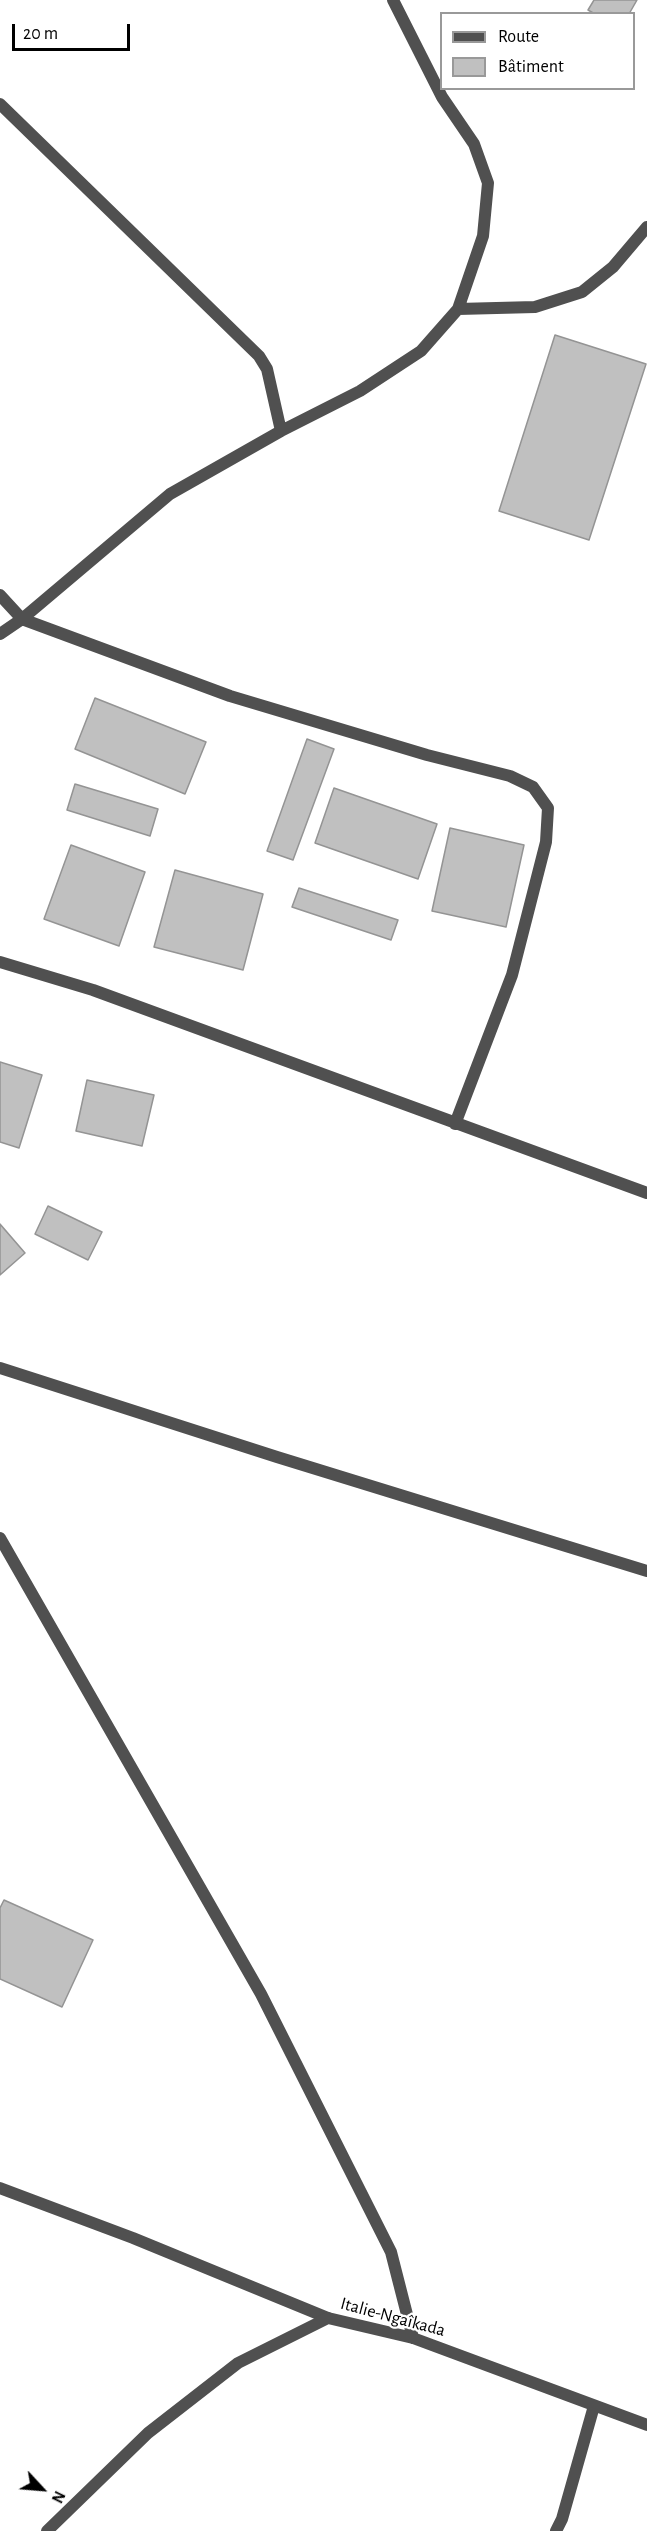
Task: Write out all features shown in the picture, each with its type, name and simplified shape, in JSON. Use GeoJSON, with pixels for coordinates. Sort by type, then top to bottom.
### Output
{"type":"FeatureCollection","features":[{"type":"Feature","properties":{"kind":"street"},"geometry":{"type":"LineString","coordinates":[[0,634],[22,619],[170,494],[281,431],[360,391],[421,351],[458,309],[483,236],[488,183],[474,144],[442,97],[393,0]]}},
{"type":"Feature","properties":{"kind":"street"},"geometry":{"type":"LineString","coordinates":[[0,104],[259,356],[267,369],[281,431]]}},
{"type":"Feature","properties":{"kind":"street"},"geometry":{"type":"LineString","coordinates":[[458,309],[535,307],[582,291],[613,267],[647,227]]}},
{"type":"Feature","properties":{"kind":"street"},"geometry":{"type":"LineString","coordinates":[[0,595],[22,619],[230,696],[427,755],[510,776],[533,787],[548,808],[546,842],[512,975],[455,1124]]}},
{"type":"Feature","properties":{"kind":"street"},"geometry":{"type":"LineString","coordinates":[[0,962],[93,990],[455,1124],[647,1192]]}},
{"type":"Feature","properties":{"kind":"street"},"geometry":{"type":"LineString","coordinates":[[0,1368],[277,1458],[647,1570]]}},
{"type":"Feature","properties":{"kind":"street"},"geometry":{"type":"LineString","coordinates":[[0,1538],[261,1994],[392,2252],[413,2338]]}},
{"type":"Feature","properties":{"kind":"street"},"geometry":{"type":"LineString","coordinates":[[0,2188],[133,2238],[328,2318]]}},
{"type":"Feature","properties":{"kind":"street","name":"Italie-Ngaîkada"},"geometry":{"type":"LineString","coordinates":[[48,2531],[148,2433],[238,2363],[328,2318],[413,2338],[647,2425]]}},
{"type":"Feature","properties":{"kind":"street"},"geometry":{"type":"LineString","coordinates":[[556,2531],[562,2519],[594,2406]]}},
{"type":"Feature","properties":{"kind":"building"},"geometry":{"type":"Polygon","coordinates":[[[594,0],[637,0],[630,12],[592,12],[588,10],[594,0]]]}},
{"type":"Feature","properties":{"kind":"building"},"geometry":{"type":"Polygon","coordinates":[[[555,335],[646,364],[589,540],[499,511],[555,335]]]}},
{"type":"Feature","properties":{"kind":"building"},"geometry":{"type":"Polygon","coordinates":[[[95,698],[206,742],[185,794],[75,749],[95,698]]]}},
{"type":"Feature","properties":{"kind":"building"},"geometry":{"type":"Polygon","coordinates":[[[307,739],[334,749],[293,860],[267,851],[307,739]]]}},
{"type":"Feature","properties":{"kind":"building"},"geometry":{"type":"Polygon","coordinates":[[[75,784],[158,809],[150,836],[67,810],[75,784]]]}},
{"type":"Feature","properties":{"kind":"building"},"geometry":{"type":"Polygon","coordinates":[[[334,788],[437,824],[418,879],[315,843],[334,788]]]}},
{"type":"Feature","properties":{"kind":"building"},"geometry":{"type":"Polygon","coordinates":[[[450,828],[524,845],[506,927],[432,911],[450,828]]]}},
{"type":"Feature","properties":{"kind":"building"},"geometry":{"type":"Polygon","coordinates":[[[71,845],[145,872],[119,946],[44,919],[71,845]]]}},
{"type":"Feature","properties":{"kind":"building"},"geometry":{"type":"Polygon","coordinates":[[[175,870],[263,894],[243,970],[154,947],[175,870]]]}},
{"type":"Feature","properties":{"kind":"building"},"geometry":{"type":"Polygon","coordinates":[[[299,888],[398,920],[391,940],[292,907],[299,888]]]}},
{"type":"Feature","properties":{"kind":"building"},"geometry":{"type":"Polygon","coordinates":[[[0,1062],[42,1075],[19,1148],[0,1142],[0,1062]]]}},
{"type":"Feature","properties":{"kind":"building"},"geometry":{"type":"Polygon","coordinates":[[[87,1080],[154,1095],[142,1146],[76,1131],[87,1080]]]}},
{"type":"Feature","properties":{"kind":"building"},"geometry":{"type":"Polygon","coordinates":[[[48,1206],[102,1232],[88,1260],[35,1234],[48,1206]]]}},
{"type":"Feature","properties":{"kind":"building"},"geometry":{"type":"Polygon","coordinates":[[[0,1224],[25,1253],[0,1275],[0,1224]]]}},
{"type":"Feature","properties":{"kind":"building"},"geometry":{"type":"Polygon","coordinates":[[[4,1900],[93,1940],[62,2007],[0,1979],[0,1908],[4,1900]]]}}]}
